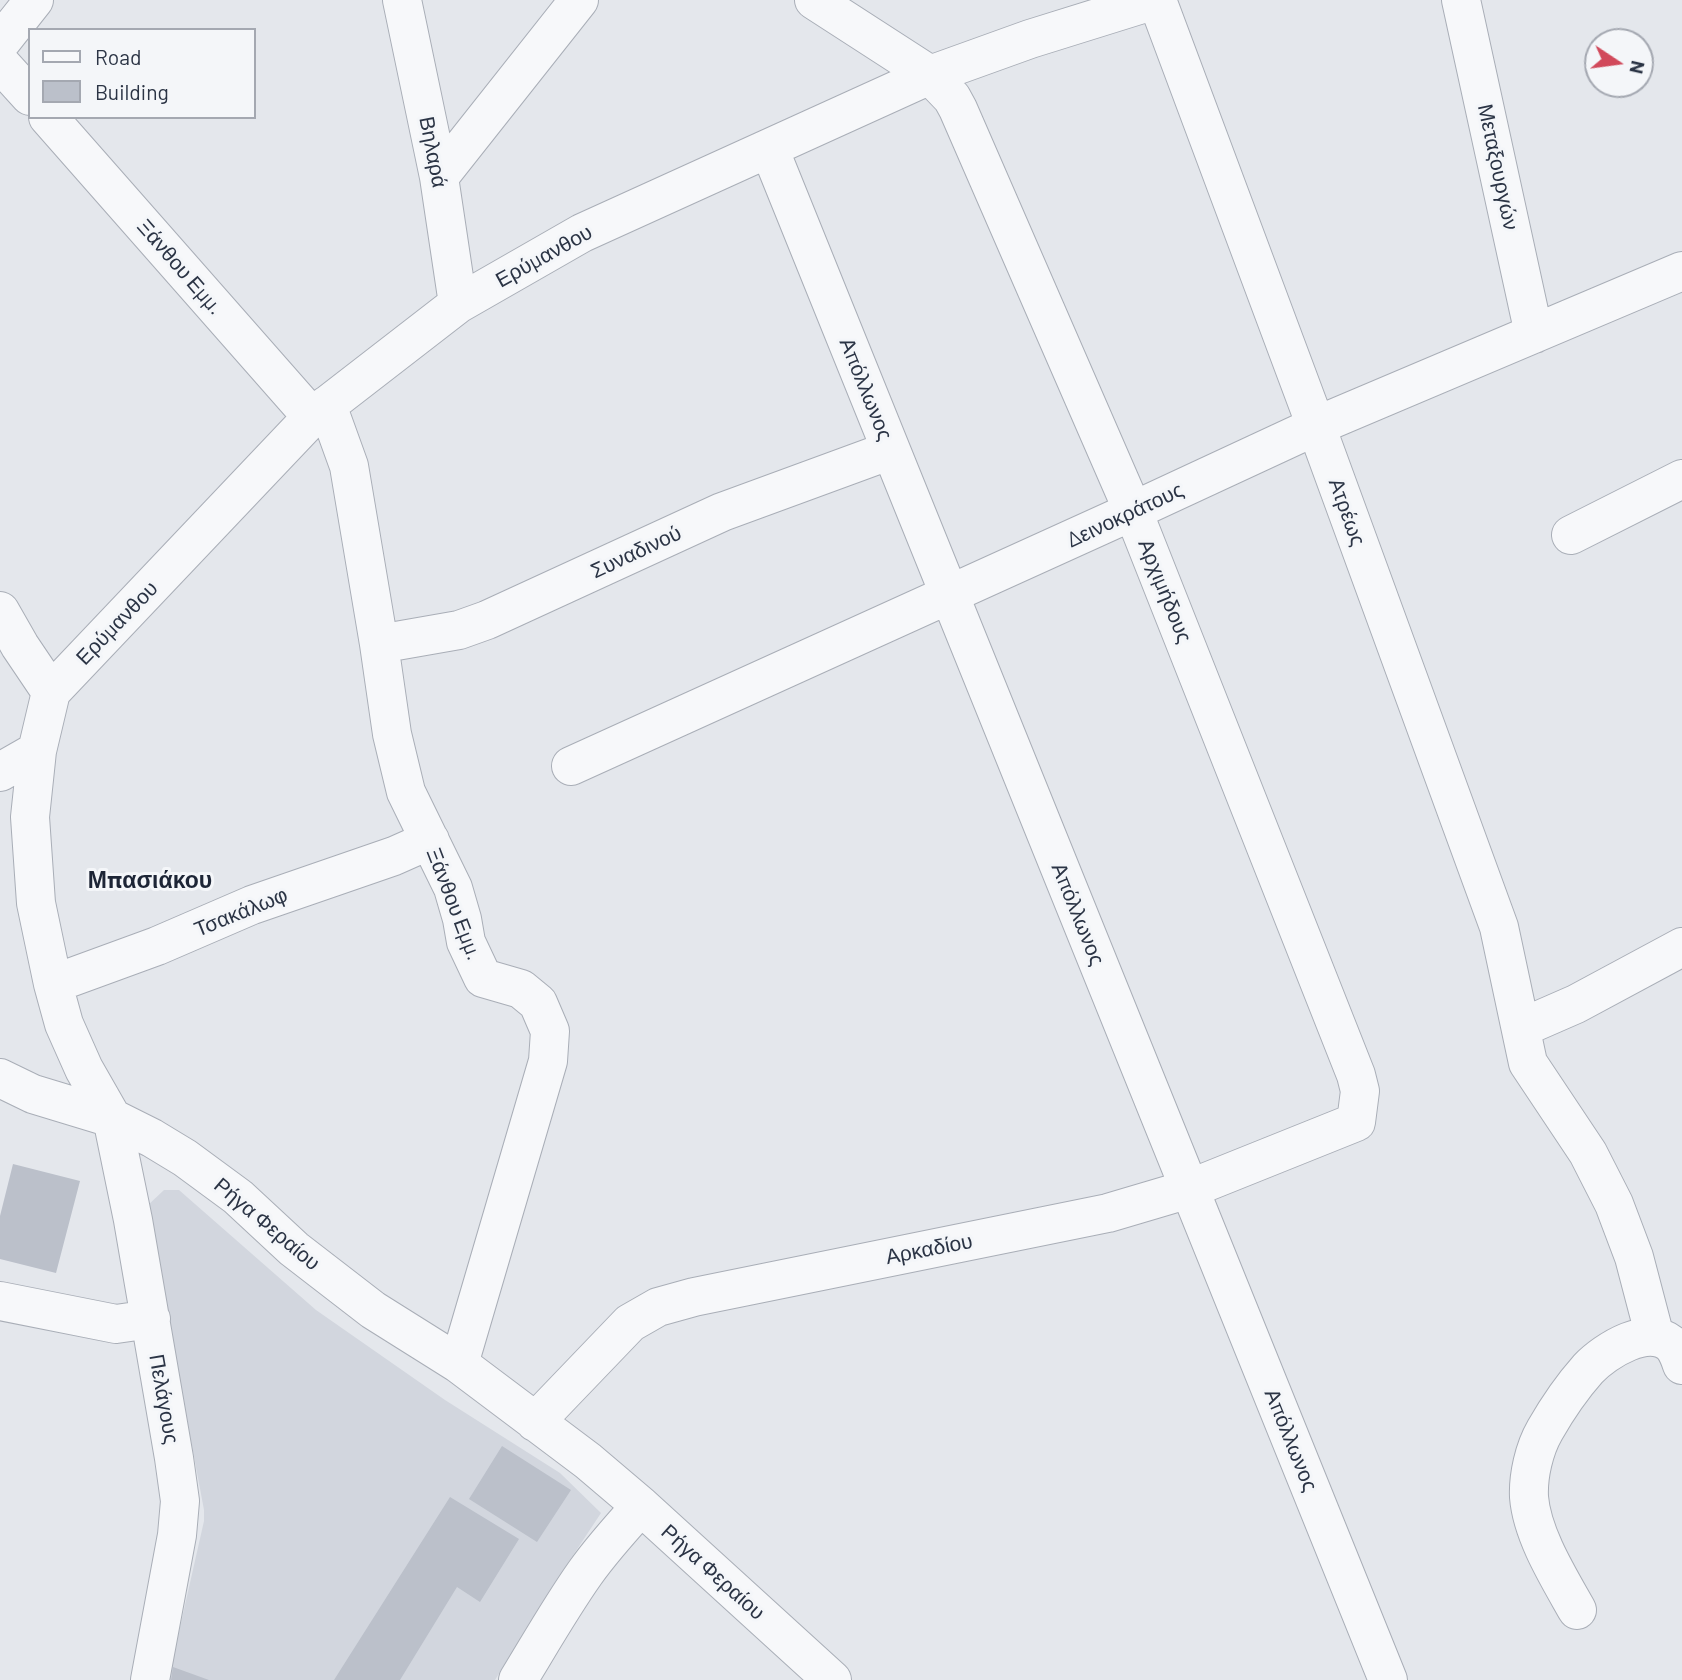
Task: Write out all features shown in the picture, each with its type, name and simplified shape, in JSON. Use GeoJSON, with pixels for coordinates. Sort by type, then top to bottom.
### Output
{"type":"FeatureCollection","features":[{"type":"Feature","properties":{"kind":"street"},"geometry":{"type":"LineString","coordinates":[[0,43],[34,0]]}},
{"type":"Feature","properties":{"kind":"street","name":"Βηλαρά"},"geometry":{"type":"LineString","coordinates":[[402,0],[439,177],[458,304]]}},
{"type":"Feature","properties":{"kind":"street"},"geometry":{"type":"LineString","coordinates":[[439,177],[579,0]]}},
{"type":"Feature","properties":{"kind":"street","name":"Αρχιμήδους"},"geometry":{"type":"LineString","coordinates":[[814,0],[930,75],[952,98],[958,109],[1133,511],[1356,1075],[1360,1091],[1356,1122]]}},
{"type":"Feature","properties":{"kind":"street","name":"Ερύμανθου"},"geometry":{"type":"LineString","coordinates":[[51,692],[320,411],[458,304],[582,233],[930,75],[1030,39],[1156,0]]}},
{"type":"Feature","properties":{"kind":"street","name":"Ατρέως"},"geometry":{"type":"LineString","coordinates":[[1156,0],[1499,926],[1528,1063],[1588,1153],[1614,1204],[1634,1256],[1655,1336]]}},
{"type":"Feature","properties":{"kind":"street","name":"Μεταξουργών"},"geometry":{"type":"LineString","coordinates":[[1461,0],[1534,334]]}},
{"type":"Feature","properties":{"kind":"street"},"geometry":{"type":"LineString","coordinates":[[0,63],[28,94]]}},
{"type":"Feature","properties":{"kind":"street","name":"Ξάνθου Εμμ."},"geometry":{"type":"LineString","coordinates":[[50,119],[320,411],[349,466],[392,734],[406,792],[453,888],[466,942],[483,978],[521,989],[538,1003],[550,1031],[548,1061],[459,1364]]}},
{"type":"Feature","properties":{"kind":"street","name":"Απόλλωνος"},"geometry":{"type":"LineString","coordinates":[[769,148],[1388,1680]]}},
{"type":"Feature","properties":{"kind":"street","name":"Δεινοκράτους"},"geometry":{"type":"LineString","coordinates":[[570,766],[1316,426],[1682,271]]}},
{"type":"Feature","properties":{"kind":"street","name":"Συναδινού"},"geometry":{"type":"LineString","coordinates":[[379,644],[459,631],[722,512],[891,450]]}},
{"type":"Feature","properties":{"kind":"street"},"geometry":{"type":"LineString","coordinates":[[1571,535],[1682,479]]}},
{"type":"Feature","properties":{"kind":"street"},"geometry":{"type":"LineString","coordinates":[[0,611],[51,692],[37,751],[30,817],[36,903],[64,1024],[79,1058],[112,1118]]}},
{"type":"Feature","properties":{"kind":"street"},"geometry":{"type":"LineString","coordinates":[[0,772],[37,751]]}},
{"type":"Feature","properties":{"kind":"street","name":"Τσακάλωφ"},"geometry":{"type":"LineString","coordinates":[[53,984],[158,946],[251,905],[394,856],[430,840]]}},
{"type":"Feature","properties":{"kind":"street"},"geometry":{"type":"LineString","coordinates":[[1521,1028],[1576,1004],[1682,947]]}},
{"type":"Feature","properties":{"kind":"street","name":"Ρήγα Φεραίου"},"geometry":{"type":"LineString","coordinates":[[0,1078],[33,1094],[112,1118],[185,1158],[238,1198],[294,1249],[373,1310],[459,1364],[588,1461],[832,1680]]}},
{"type":"Feature","properties":{"kind":"street","name":"Πελάγους"},"geometry":{"type":"LineString","coordinates":[[112,1118],[133,1220],[180,1502],[177,1535],[150,1680]]}},
{"type":"Feature","properties":{"kind":"street","name":"Αρκαδίου"},"geometry":{"type":"LineString","coordinates":[[535,1422],[630,1323],[658,1307],[694,1297],[1108,1213],[1189,1189],[1356,1122]]}},
{"type":"Feature","properties":{"kind":"street"},"geometry":{"type":"LineString","coordinates":[[0,1301],[116,1324],[150,1319]]}},
{"type":"Feature","properties":{"kind":"street"},"geometry":{"type":"LineString","coordinates":[[1577,1610],[1549,1559],[1536,1528],[1530,1498],[1532,1465],[1544,1432],[1590,1367],[1628,1341],[1655,1336],[1673,1346],[1682,1366]]}},
{"type":"Feature","properties":{"kind":"street"},"geometry":{"type":"LineString","coordinates":[[518,1680],[585,1574],[610,1540],[641,1506]]}},
{"type":"Feature","properties":{"kind":"shaded area"},"geometry":{"type":"Polygon","coordinates":[[[164,1190],[179,1190],[316,1310],[445,1400],[560,1473],[601,1513],[495,1680],[168,1680],[204,1521],[204,1510],[147,1206],[164,1190]]]}},
{"type":"Feature","properties":{"kind":"building"},"geometry":{"type":"Polygon","coordinates":[[[13,1164],[80,1181],[56,1273],[0,1259],[0,1216],[13,1164]]]}},
{"type":"Feature","properties":{"kind":"building"},"geometry":{"type":"Polygon","coordinates":[[[502,1446],[571,1490],[537,1542],[469,1499],[502,1446]]]}},
{"type":"Feature","properties":{"kind":"building"},"geometry":{"type":"Polygon","coordinates":[[[450,1497],[519,1539],[480,1602],[457,1587],[400,1680],[334,1680],[450,1497]]]}},
{"type":"Feature","properties":{"kind":"building"},"geometry":{"type":"Polygon","coordinates":[[[173,1667],[209,1680],[171,1680],[173,1667]]]}},
{"type":"Feature","properties":{"kind":"district","name":"Μπασιάκου"},"geometry":{"type":"Point","coordinates":[150,880]}}]}
